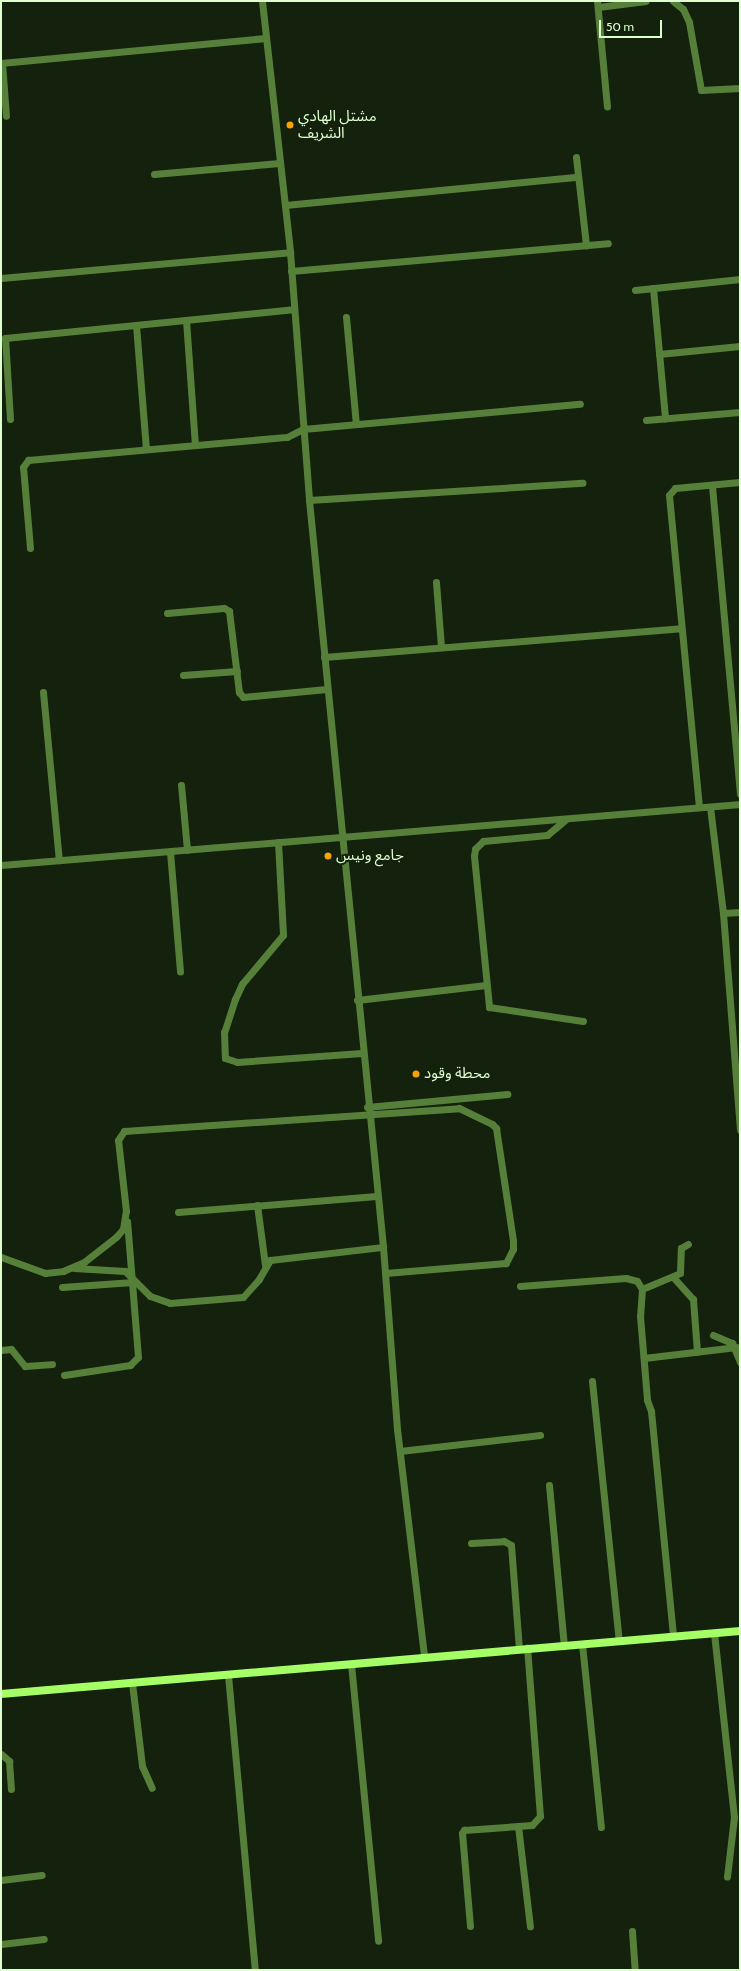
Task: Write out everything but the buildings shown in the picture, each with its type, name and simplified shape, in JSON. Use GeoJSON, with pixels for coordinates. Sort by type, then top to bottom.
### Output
{"type":"FeatureCollection","features":[{"type":"Feature","properties":{"kind":"main road"},"geometry":{"type":"LineString","coordinates":[[1,1694],[351,1664],[523,1647],[564,1646],[740,1631]]}},
{"type":"Feature","properties":{"kind":"street"},"geometry":{"type":"LineString","coordinates":[[262,1],[290,252],[293,309],[309,500],[367,1110],[383,1247],[400,1451],[424,1657]]}},
{"type":"Feature","properties":{"kind":"street"},"geometry":{"type":"LineString","coordinates":[[607,108],[598,4],[646,1]]}},
{"type":"Feature","properties":{"kind":"street"},"geometry":{"type":"LineString","coordinates":[[673,1],[683,9],[689,22],[701,90],[740,88]]}},
{"type":"Feature","properties":{"kind":"street"},"geometry":{"type":"LineString","coordinates":[[6,116],[1,63],[266,38]]}},
{"type":"Feature","properties":{"kind":"street"},"geometry":{"type":"LineString","coordinates":[[576,157],[586,245]]}},
{"type":"Feature","properties":{"kind":"street"},"geometry":{"type":"LineString","coordinates":[[154,174],[280,163]]}},
{"type":"Feature","properties":{"kind":"street"},"geometry":{"type":"LineString","coordinates":[[285,205],[578,177]]}},
{"type":"Feature","properties":{"kind":"street"},"geometry":{"type":"LineString","coordinates":[[291,271],[608,243]]}},
{"type":"Feature","properties":{"kind":"street"},"geometry":{"type":"LineString","coordinates":[[1,278],[290,252]]}},
{"type":"Feature","properties":{"kind":"street"},"geometry":{"type":"LineString","coordinates":[[635,290],[740,279]]}},
{"type":"Feature","properties":{"kind":"street"},"geometry":{"type":"LineString","coordinates":[[653,288],[664,418]]}},
{"type":"Feature","properties":{"kind":"street"},"geometry":{"type":"LineString","coordinates":[[10,419],[4,338],[293,309]]}},
{"type":"Feature","properties":{"kind":"street"},"geometry":{"type":"LineString","coordinates":[[346,318],[356,424]]}},
{"type":"Feature","properties":{"kind":"street"},"geometry":{"type":"LineString","coordinates":[[186,320],[195,445]]}},
{"type":"Feature","properties":{"kind":"street"},"geometry":{"type":"LineString","coordinates":[[136,325],[146,449]]}},
{"type":"Feature","properties":{"kind":"street"},"geometry":{"type":"LineString","coordinates":[[659,354],[740,346]]}},
{"type":"Feature","properties":{"kind":"street"},"geometry":{"type":"LineString","coordinates":[[30,548],[23,467],[26,461],[294,436],[303,429],[580,404]]}},
{"type":"Feature","properties":{"kind":"street"},"geometry":{"type":"LineString","coordinates":[[646,420],[740,412]]}},
{"type":"Feature","properties":{"kind":"street"},"geometry":{"type":"LineString","coordinates":[[699,808],[681,628],[670,491],[740,482]]}},
{"type":"Feature","properties":{"kind":"street"},"geometry":{"type":"LineString","coordinates":[[309,500],[582,483]]}},
{"type":"Feature","properties":{"kind":"street"},"geometry":{"type":"LineString","coordinates":[[712,486],[740,794]]}},
{"type":"Feature","properties":{"kind":"street"},"geometry":{"type":"LineString","coordinates":[[436,582],[440,647]]}},
{"type":"Feature","properties":{"kind":"street"},"geometry":{"type":"LineString","coordinates":[[167,613],[227,609],[236,671],[243,697],[327,689]]}},
{"type":"Feature","properties":{"kind":"street"},"geometry":{"type":"LineString","coordinates":[[324,657],[681,628]]}},
{"type":"Feature","properties":{"kind":"street"},"geometry":{"type":"LineString","coordinates":[[183,674],[236,671]]}},
{"type":"Feature","properties":{"kind":"street"},"geometry":{"type":"LineString","coordinates":[[44,692],[59,860]]}},
{"type":"Feature","properties":{"kind":"street"},"geometry":{"type":"LineString","coordinates":[[181,785],[187,850]]}},
{"type":"Feature","properties":{"kind":"street"},"geometry":{"type":"LineString","coordinates":[[1,864],[565,820],[740,804]]}},
{"type":"Feature","properties":{"kind":"street"},"geometry":{"type":"LineString","coordinates":[[710,807],[723,913],[738,1080],[740,1130]]}},
{"type":"Feature","properties":{"kind":"street"},"geometry":{"type":"LineString","coordinates":[[565,820],[547,835],[488,840],[475,849],[486,985],[489,1007],[583,1022]]}},
{"type":"Feature","properties":{"kind":"street"},"geometry":{"type":"LineString","coordinates":[[278,842],[283,935],[239,989],[224,1032],[225,1058],[237,1062],[362,1053]]}},
{"type":"Feature","properties":{"kind":"street"},"geometry":{"type":"LineString","coordinates":[[170,852],[180,972]]}},
{"type":"Feature","properties":{"kind":"street"},"geometry":{"type":"LineString","coordinates":[[723,913],[740,912]]}},
{"type":"Feature","properties":{"kind":"street"},"geometry":{"type":"LineString","coordinates":[[357,1000],[486,985]]}},
{"type":"Feature","properties":{"kind":"street"},"geometry":{"type":"LineString","coordinates":[[64,1375],[130,1365],[138,1358],[133,1278],[118,1140],[124,1131],[367,1110],[507,1094]]}},
{"type":"Feature","properties":{"kind":"street"},"geometry":{"type":"LineString","coordinates":[[367,1110],[459,1108],[476,1113],[494,1125],[513,1241],[513,1249],[506,1263],[385,1273]]}},
{"type":"Feature","properties":{"kind":"street"},"geometry":{"type":"LineString","coordinates":[[178,1212],[376,1196]]}},
{"type":"Feature","properties":{"kind":"street"},"geometry":{"type":"LineString","coordinates":[[257,1205],[265,1265]]}},
{"type":"Feature","properties":{"kind":"street"},"geometry":{"type":"LineString","coordinates":[[72,1268],[116,1237],[122,1229],[126,1211]]}},
{"type":"Feature","properties":{"kind":"street"},"geometry":{"type":"LineString","coordinates":[[642,1289],[680,1273],[681,1248],[688,1244]]}},
{"type":"Feature","properties":{"kind":"street"},"geometry":{"type":"LineString","coordinates":[[1,1257],[45,1272],[72,1268],[118,1269],[133,1278],[150,1296],[170,1303],[243,1297],[259,1279],[265,1265],[270,1260],[383,1247]]}},
{"type":"Feature","properties":{"kind":"street"},"geometry":{"type":"LineString","coordinates":[[673,1277],[693,1299],[697,1352]]}},
{"type":"Feature","properties":{"kind":"street"},"geometry":{"type":"LineString","coordinates":[[62,1287],[133,1278]]}},
{"type":"Feature","properties":{"kind":"street"},"geometry":{"type":"LineString","coordinates":[[520,1286],[626,1278],[637,1281],[642,1289],[640,1316],[673,1637]]}},
{"type":"Feature","properties":{"kind":"street"},"geometry":{"type":"LineString","coordinates":[[714,1335],[736,1347],[740,1362]]}},
{"type":"Feature","properties":{"kind":"street"},"geometry":{"type":"LineString","coordinates":[[644,1358],[736,1347]]}},
{"type":"Feature","properties":{"kind":"street"},"geometry":{"type":"LineString","coordinates":[[1,1350],[11,1349],[25,1366],[52,1364]]}},
{"type":"Feature","properties":{"kind":"street"},"geometry":{"type":"LineString","coordinates":[[592,1381],[619,1641]]}},
{"type":"Feature","properties":{"kind":"street"},"geometry":{"type":"LineString","coordinates":[[400,1451],[540,1435]]}},
{"type":"Feature","properties":{"kind":"street"},"geometry":{"type":"LineString","coordinates":[[549,1485],[564,1646]]}},
{"type":"Feature","properties":{"kind":"street"},"geometry":{"type":"LineString","coordinates":[[470,1543],[504,1542],[511,1545],[541,1805],[537,1822],[518,1826],[464,1830],[462,1833],[470,1926]]}},
{"type":"Feature","properties":{"kind":"street"},"geometry":{"type":"LineString","coordinates":[[714,1633],[734,1816],[727,1877]]}},
{"type":"Feature","properties":{"kind":"street"},"geometry":{"type":"LineString","coordinates":[[582,1644],[601,1827]]}},
{"type":"Feature","properties":{"kind":"street"},"geometry":{"type":"LineString","coordinates":[[351,1664],[378,1941]]}},
{"type":"Feature","properties":{"kind":"street"},"geometry":{"type":"LineString","coordinates":[[228,1675],[255,1970]]}},
{"type":"Feature","properties":{"kind":"street"},"geometry":{"type":"LineString","coordinates":[[132,1683],[142,1766],[152,1788]]}},
{"type":"Feature","properties":{"kind":"street"},"geometry":{"type":"LineString","coordinates":[[1,1754],[9,1761],[11,1788]]}},
{"type":"Feature","properties":{"kind":"street"},"geometry":{"type":"LineString","coordinates":[[518,1826],[530,1926]]}},
{"type":"Feature","properties":{"kind":"street"},"geometry":{"type":"LineString","coordinates":[[1,1880],[42,1876]]}},
{"type":"Feature","properties":{"kind":"street"},"geometry":{"type":"LineString","coordinates":[[632,1931],[635,1970]]}},
{"type":"Feature","properties":{"kind":"street"},"geometry":{"type":"LineString","coordinates":[[1,1944],[44,1939]]}},
{"type":"Feature","properties":{"kind":"place","name":"مشتل الهادي الشريف"},"geometry":{"type":"Point","coordinates":[290,125]}},
{"type":"Feature","properties":{"kind":"place","name":"جامع ونيس"},"geometry":{"type":"Point","coordinates":[328,856]}},
{"type":"Feature","properties":{"kind":"place","name":"محطة وقود"},"geometry":{"type":"Point","coordinates":[416,1074]}}]}
